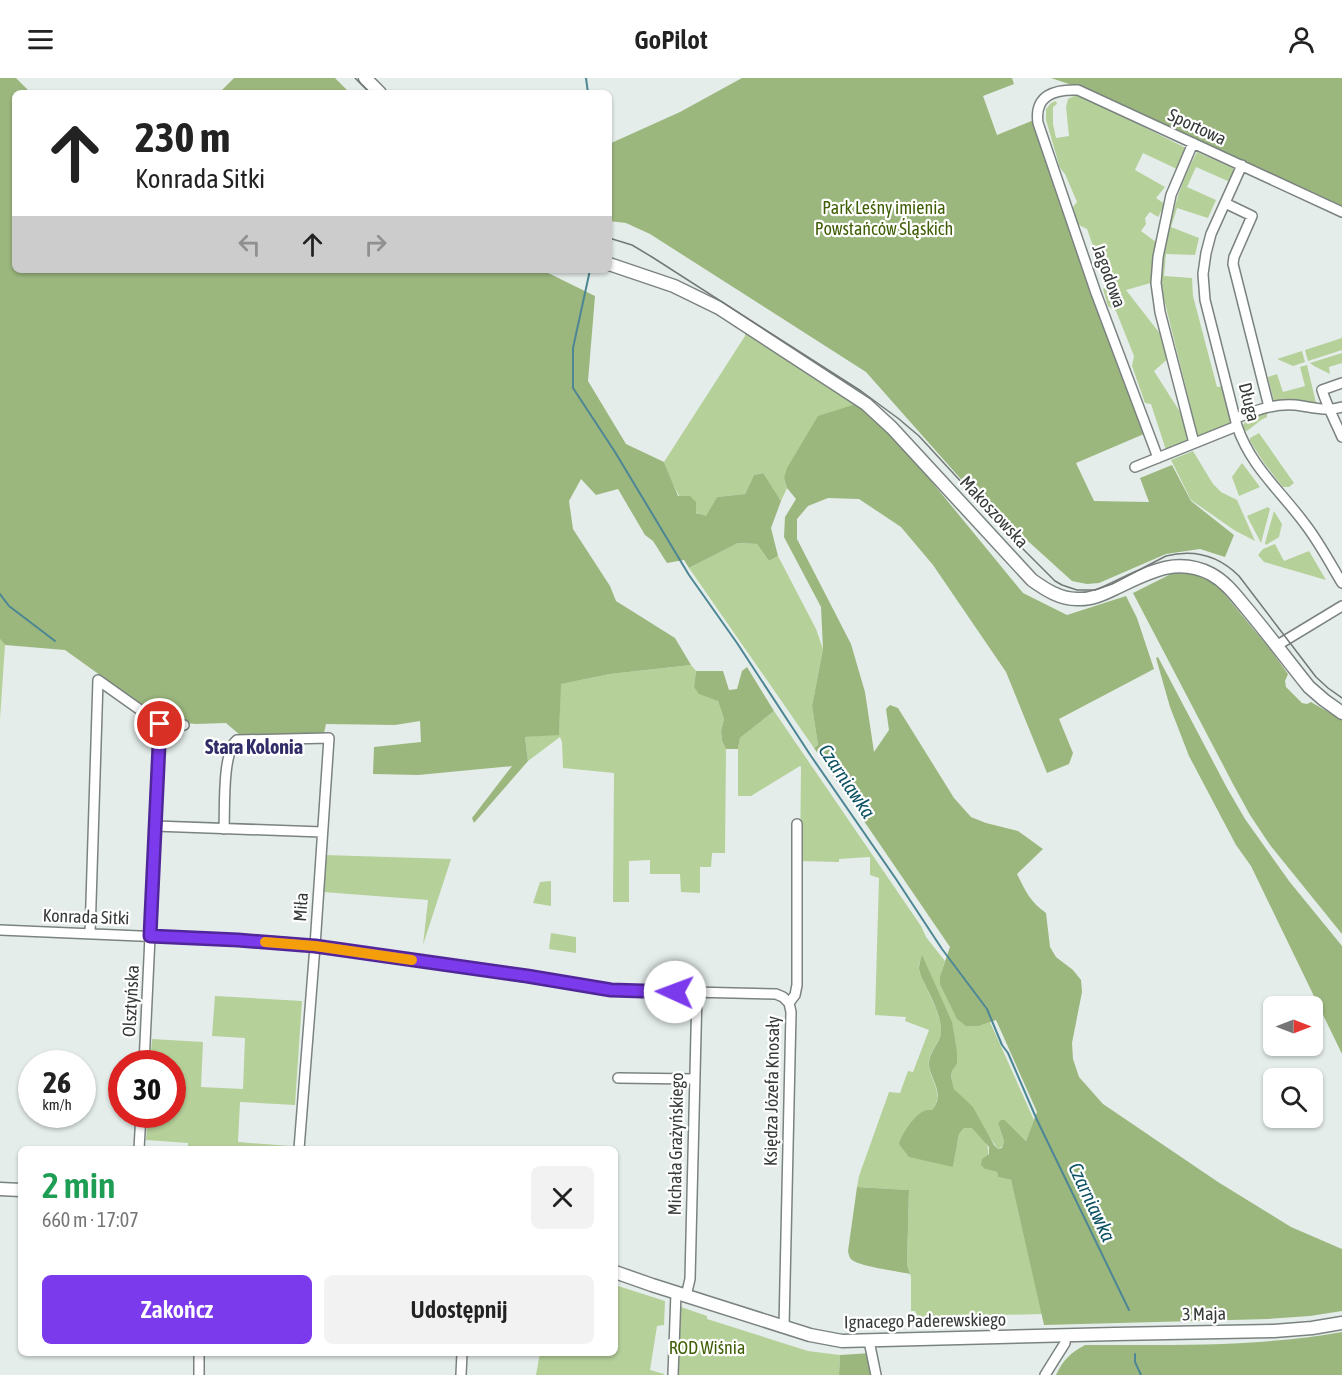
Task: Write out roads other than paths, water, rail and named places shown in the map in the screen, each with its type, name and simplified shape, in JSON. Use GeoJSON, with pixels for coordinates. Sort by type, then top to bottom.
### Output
{"type":"FeatureCollection","features":[{"type":"Feature","properties":{"kind":"main road"},"geometry":{"type":"LineString","coordinates":[[365,78],[377,90]]}},
{"type":"Feature","properties":{"kind":"main road","name":"Makoszowska"},"geometry":{"type":"LineString","coordinates":[[612,265],[674,286],[719,308],[866,404],[892,428],[1032,580],[1052,593],[1078,600],[1091,598],[1162,568],[1183,566],[1210,574],[1229,587],[1309,687],[1342,713]]}},
{"type":"Feature","properties":{"kind":"main road"},"geometry":{"type":"LineString","coordinates":[[0,1189],[18,1190]]}},
{"type":"Feature","properties":{"kind":"main road","name":"Ignacego Paderewskiego"},"geometry":{"type":"LineString","coordinates":[[618,1273],[784,1327],[832,1340],[1066,1335]]}},
{"type":"Feature","properties":{"kind":"main road","name":"3 Maja"},"geometry":{"type":"LineString","coordinates":[[1066,1335],[1274,1331],[1342,1323]]}},
{"type":"Feature","properties":{"kind":"street","name":"Sportowa"},"geometry":{"type":"LineString","coordinates":[[1039,104],[1052,93],[1078,90],[1342,212]]}},
{"type":"Feature","properties":{"kind":"street","name":"Jagodowa"},"geometry":{"type":"LineString","coordinates":[[1039,104],[1038,123],[1096,293],[1158,458]]}},
{"type":"Feature","properties":{"kind":"street"},"geometry":{"type":"LineString","coordinates":[[1193,143],[1171,195],[1159,247],[1156,283],[1160,312],[1194,442]]}},
{"type":"Feature","properties":{"kind":"street","name":"Długa"},"geometry":{"type":"LineString","coordinates":[[1242,165],[1208,243],[1203,288],[1207,306],[1243,444],[1251,458],[1307,526],[1342,583]]}},
{"type":"Feature","properties":{"kind":"street","name":"Długa"},"geometry":{"type":"LineString","coordinates":[[1225,202],[1252,216],[1233,264],[1269,407]]}},
{"type":"Feature","properties":{"kind":"street"},"geometry":{"type":"LineString","coordinates":[[1342,383],[1322,390],[1342,437]]}},
{"type":"Feature","properties":{"kind":"street"},"geometry":{"type":"LineString","coordinates":[[1135,467],[1269,407],[1296,405],[1317,410],[1342,407]]}},
{"type":"Feature","properties":{"kind":"street"},"geometry":{"type":"LineString","coordinates":[[1276,646],[1342,606]]}},
{"type":"Feature","properties":{"kind":"street"},"geometry":{"type":"LineString","coordinates":[[90,934],[98,680],[160,724],[184,726]]}},
{"type":"Feature","properties":{"kind":"street","name":"Olsztyńska"},"geometry":{"type":"LineString","coordinates":[[145,1050],[160,724]]}},
{"type":"Feature","properties":{"kind":"street","name":"Miła"},"geometry":{"type":"LineString","coordinates":[[224,829],[227,763],[234,742],[237,740],[329,738],[299,1146]]}},
{"type":"Feature","properties":{"kind":"street","name":"Księdza Józefa Knosały"},"geometry":{"type":"LineString","coordinates":[[784,1327],[791,1012],[789,1003],[795,995],[796,985],[797,824]]}},
{"type":"Feature","properties":{"kind":"street"},"geometry":{"type":"LineString","coordinates":[[155,826],[322,832]]}},
{"type":"Feature","properties":{"kind":"street","name":"Konrada Sitki"},"geometry":{"type":"LineString","coordinates":[[0,930],[315,946],[611,990],[776,994],[789,1003]]}},
{"type":"Feature","properties":{"kind":"street","name":"Michała Grażyńskiego"},"geometry":{"type":"LineString","coordinates":[[673,1375],[681,1294],[690,1279],[696,992]]}},
{"type":"Feature","properties":{"kind":"street"},"geometry":{"type":"LineString","coordinates":[[618,1077],[694,1079]]}},
{"type":"Feature","properties":{"kind":"street"},"geometry":{"type":"LineString","coordinates":[[139,1146],[140,1128]]}},
{"type":"Feature","properties":{"kind":"street"},"geometry":{"type":"LineString","coordinates":[[1045,1375],[1065,1343],[1066,1335]]}},
{"type":"Feature","properties":{"kind":"street"},"geometry":{"type":"LineString","coordinates":[[869,1341],[876,1375]]}},
{"type":"Feature","properties":{"kind":"street"},"geometry":{"type":"LineString","coordinates":[[199,1356],[199,1375]]}},
{"type":"Feature","properties":{"kind":"street"},"geometry":{"type":"LineString","coordinates":[[461,1375],[462,1356]]}},
{"type":"Feature","properties":{"kind":"waterway","name":"Czarniawka"},"geometry":{"type":"LineString","coordinates":[[586,78],[588,90]]}},
{"type":"Feature","properties":{"kind":"waterway","name":"Czarniawka"},"geometry":{"type":"LineString","coordinates":[[589,273],[573,348],[573,388],[615,452],[689,575],[942,949],[987,1009],[1037,1120],[1129,1310]]}},
{"type":"Feature","properties":{"kind":"waterway"},"geometry":{"type":"LineString","coordinates":[[0,594],[9,606],[55,641]]}},
{"type":"Feature","properties":{"kind":"waterway","name":"Czarniawka"},"geometry":{"type":"LineString","coordinates":[[1135,1354],[1135,1362],[1141,1375]]}},
{"type":"Feature","properties":{"kind":"tram line"},"geometry":{"type":"LineString","coordinates":[[355,78],[367,90]]}},
{"type":"Feature","properties":{"kind":"tram line"},"geometry":{"type":"LineString","coordinates":[[612,239],[632,245],[652,257],[861,391],[899,419],[919,436],[1055,581],[1077,590],[1095,590],[1112,584],[1166,556],[1186,553],[1214,559],[1239,576],[1316,677],[1342,698]]}},
{"type":"Feature","properties":{"kind":"district","name":"Stara Kolonia"},"geometry":{"type":"Point","coordinates":[254,747]}},
{"type":"Feature","properties":{"kind":"park label","name":"Park Leśny imienia Powstańców Śląskich"},"geometry":{"type":"Point","coordinates":[884,218]}},
{"type":"Feature","properties":{"kind":"park label","name":"ROD Wiśnia"},"geometry":{"type":"Point","coordinates":[707,1348]}}]}
